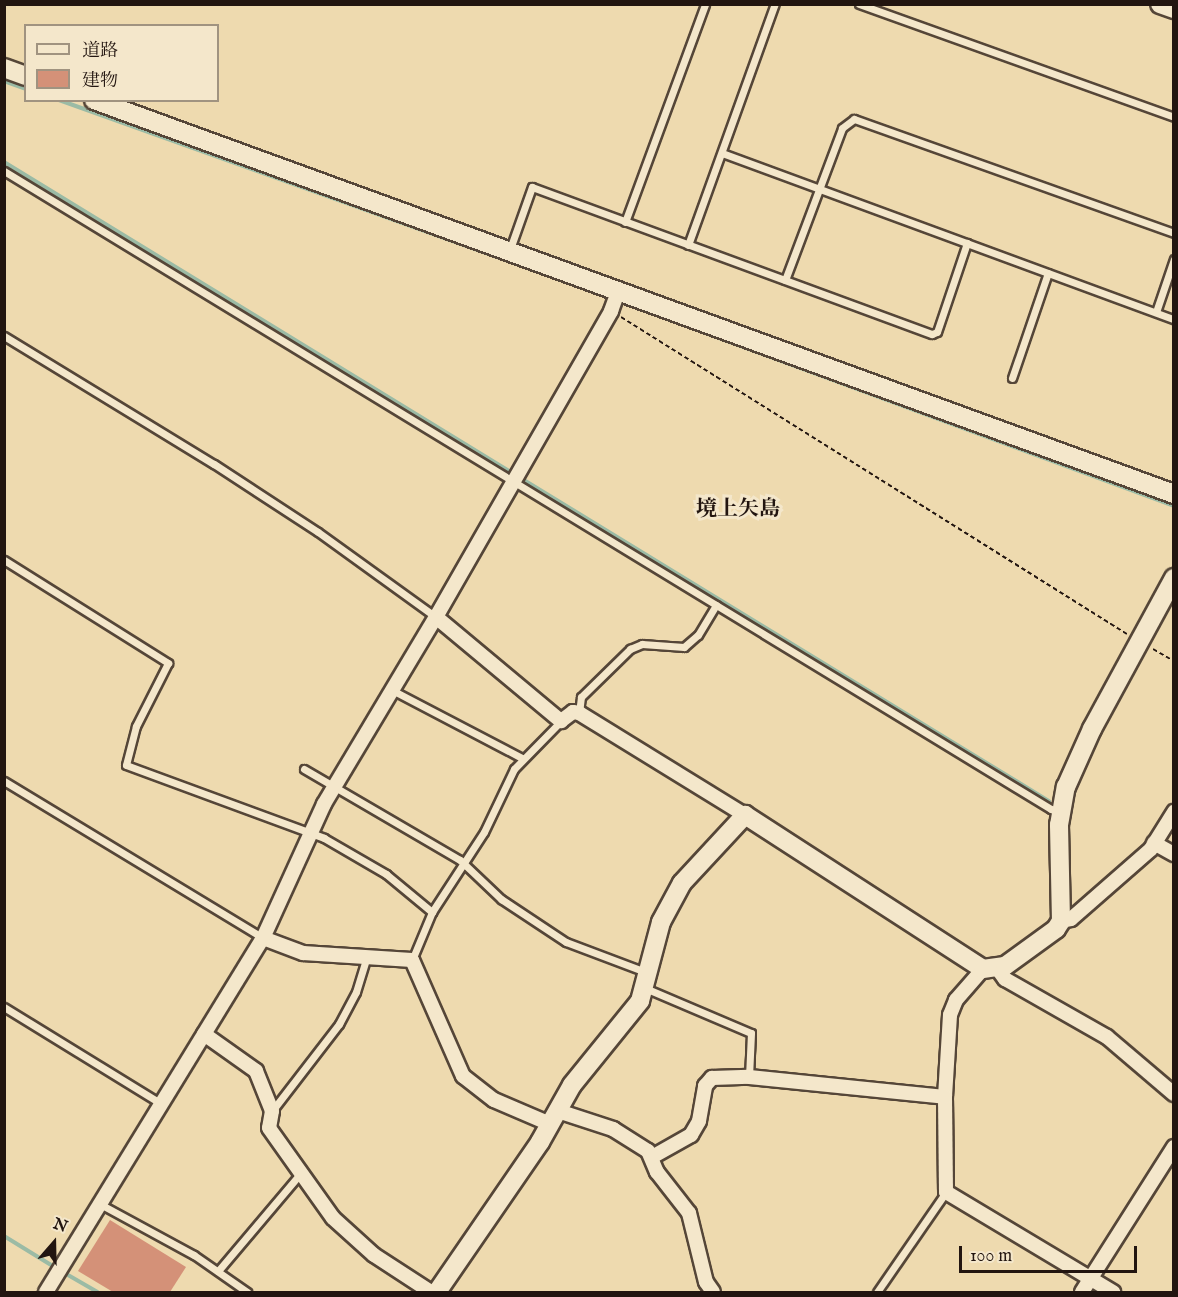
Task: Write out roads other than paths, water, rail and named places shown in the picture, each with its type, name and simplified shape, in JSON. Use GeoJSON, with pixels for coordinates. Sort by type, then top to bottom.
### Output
{"type":"FeatureCollection","features":[{"type":"Feature","properties":{"kind":"street"},"geometry":{"type":"LineString","coordinates":[[1160,4],[1173,9]]}},
{"type":"Feature","properties":{"kind":"street"},"geometry":{"type":"LineString","coordinates":[[4,68],[24,75]]}},
{"type":"Feature","properties":{"kind":"street"},"geometry":{"type":"LineString","coordinates":[[100,102],[619,289],[1173,494]]}},
{"type":"Feature","properties":{"kind":"street"},"geometry":{"type":"LineString","coordinates":[[46,1293],[160,1103],[263,938],[309,833],[335,784],[390,689],[436,617],[611,311],[619,289]]}},
{"type":"Feature","properties":{"kind":"street"},"geometry":{"type":"LineString","coordinates":[[1061,921],[1060,812],[1076,761],[1173,578]]}},
{"type":"Feature","properties":{"kind":"street"},"geometry":{"type":"LineString","coordinates":[[436,617],[561,721],[573,712],[579,713],[1005,979],[1107,1037],[1173,1094]]}},
{"type":"Feature","properties":{"kind":"street"},"geometry":{"type":"LineString","coordinates":[[1113,1293],[945,1192],[945,1097],[952,1006],[990,969],[1015,960],[1061,921],[1071,919],[1120,879],[1154,843],[1173,812]]}},
{"type":"Feature","properties":{"kind":"street"},"geometry":{"type":"LineString","coordinates":[[437,1293],[586,1066],[633,1012],[646,980],[661,922],[675,894],[691,870],[745,815]]}},
{"type":"Feature","properties":{"kind":"street"},"geometry":{"type":"LineString","coordinates":[[1154,843],[1173,854]]}},
{"type":"Feature","properties":{"kind":"street"},"geometry":{"type":"LineString","coordinates":[[263,938],[303,953],[412,960],[463,1076],[494,1100],[554,1117],[613,1129],[644,1147],[652,1157],[657,1172],[692,1219],[706,1282],[713,1293]]}},
{"type":"Feature","properties":{"kind":"street"},"geometry":{"type":"LineString","coordinates":[[204,1034],[256,1071],[272,1111],[269,1128],[300,1174],[355,1240],[431,1293]]}},
{"type":"Feature","properties":{"kind":"street"},"geometry":{"type":"LineString","coordinates":[[652,1157],[691,1135],[699,1121],[707,1081],[749,1077],[945,1097]]}},
{"type":"Feature","properties":{"kind":"street"},"geometry":{"type":"LineString","coordinates":[[1082,1293],[1173,1147]]}},
{"type":"Feature","properties":{"kind":"lane"},"geometry":{"type":"LineString","coordinates":[[625,222],[705,4]]}},
{"type":"Feature","properties":{"kind":"lane"},"geometry":{"type":"LineString","coordinates":[[688,245],[775,4]]}},
{"type":"Feature","properties":{"kind":"lane"},"geometry":{"type":"LineString","coordinates":[[859,4],[1173,117]]}},
{"type":"Feature","properties":{"kind":"lane"},"geometry":{"type":"LineString","coordinates":[[786,280],[842,128],[854,119],[1173,233]]}},
{"type":"Feature","properties":{"kind":"lane"},"geometry":{"type":"LineString","coordinates":[[722,153],[1173,319]]}},
{"type":"Feature","properties":{"kind":"lane"},"geometry":{"type":"LineString","coordinates":[[4,171],[1051,809],[1060,812]]}},
{"type":"Feature","properties":{"kind":"lane"},"geometry":{"type":"LineString","coordinates":[[510,250],[532,187],[932,334],[937,332],[967,243]]}},
{"type":"Feature","properties":{"kind":"lane"},"geometry":{"type":"LineString","coordinates":[[1156,312],[1173,259]]}},
{"type":"Feature","properties":{"kind":"lane"},"geometry":{"type":"LineString","coordinates":[[1012,378],[1048,273]]}},
{"type":"Feature","properties":{"kind":"lane"},"geometry":{"type":"LineString","coordinates":[[4,336],[214,464],[318,532],[436,617]]}},
{"type":"Feature","properties":{"kind":"lane"},"geometry":{"type":"LineString","coordinates":[[4,560],[168,663],[136,726],[126,765],[309,833],[369,863],[432,912]]}},
{"type":"Feature","properties":{"kind":"lane"},"geometry":{"type":"LineString","coordinates":[[579,713],[581,697],[630,649],[642,644],[684,647],[691,644],[716,605]]}},
{"type":"Feature","properties":{"kind":"lane"},"geometry":{"type":"LineString","coordinates":[[390,689],[522,758]]}},
{"type":"Feature","properties":{"kind":"lane"},"geometry":{"type":"LineString","coordinates":[[412,960],[432,912],[465,864],[522,758],[561,721]]}},
{"type":"Feature","properties":{"kind":"lane"},"geometry":{"type":"LineString","coordinates":[[304,769],[335,784],[465,864],[501,900],[566,942],[751,1033],[749,1077]]}},
{"type":"Feature","properties":{"kind":"lane"},"geometry":{"type":"LineString","coordinates":[[4,782],[263,938]]}},
{"type":"Feature","properties":{"kind":"lane"},"geometry":{"type":"LineString","coordinates":[[272,1111],[339,1023],[356,992],[367,957]]}},
{"type":"Feature","properties":{"kind":"lane"},"geometry":{"type":"LineString","coordinates":[[4,1007],[160,1103]]}},
{"type":"Feature","properties":{"kind":"lane"},"geometry":{"type":"LineString","coordinates":[[218,1271],[300,1174]]}},
{"type":"Feature","properties":{"kind":"lane"},"geometry":{"type":"LineString","coordinates":[[877,1293],[945,1192]]}},
{"type":"Feature","properties":{"kind":"lane"},"geometry":{"type":"LineString","coordinates":[[100,1204],[218,1271],[247,1293]]}},
{"type":"Feature","properties":{"kind":"waterway"},"geometry":{"type":"LineString","coordinates":[[4,81],[24,88]]}},
{"type":"Feature","properties":{"kind":"waterway"},"geometry":{"type":"LineString","coordinates":[[65,102],[575,285]]}},
{"type":"Feature","properties":{"kind":"waterway"},"geometry":{"type":"LineString","coordinates":[[4,162],[1049,801]]}},
{"type":"Feature","properties":{"kind":"waterway"},"geometry":{"type":"LineString","coordinates":[[703,332],[1174,506]]}},
{"type":"Feature","properties":{"kind":"waterway"},"geometry":{"type":"LineString","coordinates":[[4,1236],[56,1268]]}},
{"type":"Feature","properties":{"kind":"waterway"},"geometry":{"type":"LineString","coordinates":[[68,1275],[97,1292]]}},
{"type":"Feature","properties":{"kind":"district","name":"境上矢島"},"geometry":{"type":"Point","coordinates":[738,510]}}]}
